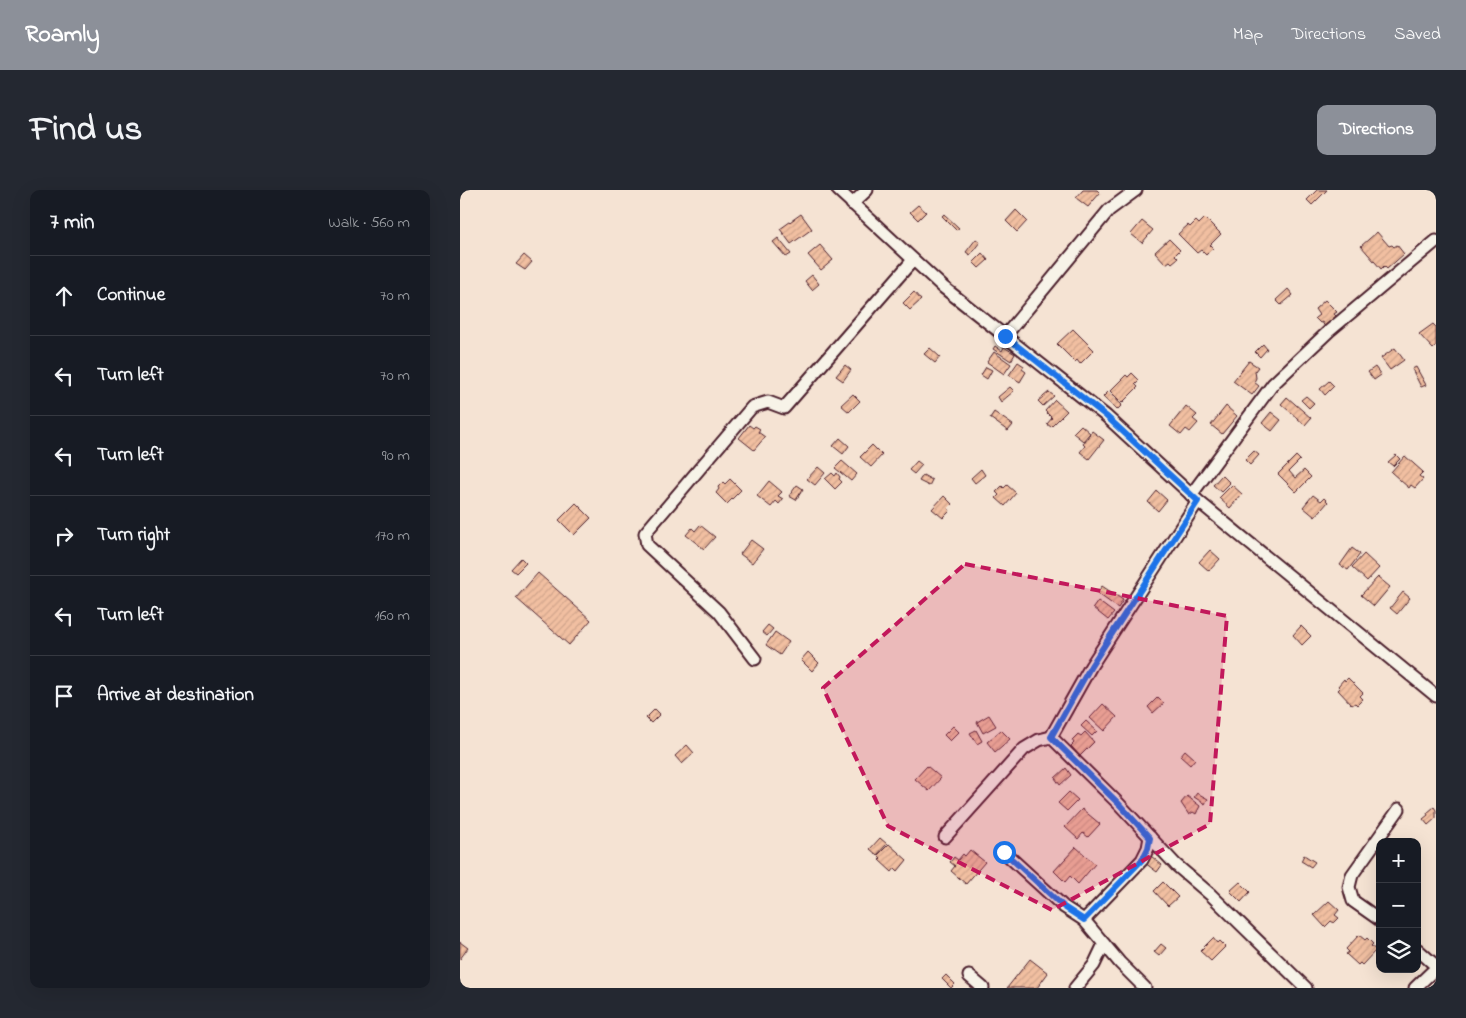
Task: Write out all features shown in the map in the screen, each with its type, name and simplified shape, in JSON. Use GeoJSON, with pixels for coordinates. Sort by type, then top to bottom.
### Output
{"type":"FeatureCollection","features":[{"type":"Feature","properties":{"kind":"street"},"geometry":{"type":"LineString","coordinates":[[838,190],[943,287],[1106,416],[1195,498],[1436,696]]}},
{"type":"Feature","properties":{"kind":"street"},"geometry":{"type":"LineString","coordinates":[[852,204],[867,190]]}},
{"type":"Feature","properties":{"kind":"street"},"geometry":{"type":"LineString","coordinates":[[1005,336],[1109,210],[1136,190]]}},
{"type":"Feature","properties":{"kind":"street"},"geometry":{"type":"LineString","coordinates":[[945,837],[1024,749],[1039,740],[1051,737],[1091,666],[1195,498],[1272,384],[1329,331],[1436,241]]}},
{"type":"Feature","properties":{"kind":"street"},"geometry":{"type":"LineString","coordinates":[[755,659],[719,612],[647,545],[645,533],[752,407],[768,402],[784,408],[913,260]]}},
{"type":"Feature","properties":{"kind":"street"},"geometry":{"type":"LineString","coordinates":[[1051,737],[1119,804],[1176,865],[1211,895],[1306,988]]}},
{"type":"Feature","properties":{"kind":"street"},"geometry":{"type":"LineString","coordinates":[[1376,917],[1353,901],[1349,887],[1352,875],[1399,809]]}},
{"type":"Feature","properties":{"kind":"street"},"geometry":{"type":"LineString","coordinates":[[1084,920],[1142,860],[1148,848],[1150,838]]}},
{"type":"Feature","properties":{"kind":"street"},"geometry":{"type":"LineString","coordinates":[[1004,852],[1064,907],[1084,920],[1120,963],[1145,988]]}},
{"type":"Feature","properties":{"kind":"street"},"geometry":{"type":"LineString","coordinates":[[1075,988],[1094,966],[1104,944]]}},
{"type":"Feature","properties":{"kind":"street"},"geometry":{"type":"LineString","coordinates":[[1415,988],[1436,967],[1421,953]]}},
{"type":"Feature","properties":{"kind":"street"},"geometry":{"type":"LineString","coordinates":[[969,976],[983,988]]}},
{"type":"Feature","properties":{"kind":"highlighted area"},"geometry":{"type":"Polygon","coordinates":[[[965,564],[1227,616],[1210,824],[1052,910],[888,826],[823,688],[965,564]]]}},
{"type":"Feature","properties":{"kind":"building"},"geometry":{"type":"Polygon","coordinates":[[[1083,190],[1097,190],[1100,193],[1088,207],[1076,198],[1083,190]]]}},
{"type":"Feature","properties":{"kind":"building"},"geometry":{"type":"Polygon","coordinates":[[[1317,190],[1327,190],[1312,205],[1307,200],[1317,190]]]}},
{"type":"Feature","properties":{"kind":"building"},"geometry":{"type":"Polygon","coordinates":[[[918,205],[926,212],[918,220],[910,212],[918,205]]]}},
{"type":"Feature","properties":{"kind":"building"},"geometry":{"type":"Polygon","coordinates":[[[1016,210],[1027,221],[1017,232],[1006,221],[1016,210]]]}},
{"type":"Feature","properties":{"kind":"building"},"geometry":{"type":"Polygon","coordinates":[[[801,214],[812,229],[791,244],[780,229],[801,214]]]}},
{"type":"Feature","properties":{"kind":"building"},"geometry":{"type":"Polygon","coordinates":[[[944,214],[959,228],[956,230],[942,216],[944,214]]]}},
{"type":"Feature","properties":{"kind":"building"},"geometry":{"type":"Polygon","coordinates":[[[1205,218],[1221,234],[1210,245],[1213,248],[1206,255],[1201,250],[1197,253],[1178,234],[1188,225],[1190,227],[1196,221],[1199,224],[1205,218]]]}},
{"type":"Feature","properties":{"kind":"building"},"geometry":{"type":"Polygon","coordinates":[[[1142,221],[1153,230],[1142,243],[1131,234],[1142,221]]]}},
{"type":"Feature","properties":{"kind":"building"},"geometry":{"type":"Polygon","coordinates":[[[1377,232],[1389,246],[1392,245],[1394,247],[1397,245],[1404,254],[1387,269],[1384,266],[1381,269],[1361,246],[1377,232]]]}},
{"type":"Feature","properties":{"kind":"building"},"geometry":{"type":"Polygon","coordinates":[[[778,238],[791,254],[786,257],[773,242],[778,238]]]}},
{"type":"Feature","properties":{"kind":"building"},"geometry":{"type":"Polygon","coordinates":[[[976,239],[980,242],[970,255],[966,252],[976,239]]]}},
{"type":"Feature","properties":{"kind":"building"},"geometry":{"type":"Polygon","coordinates":[[[1169,239],[1180,250],[1175,255],[1178,258],[1172,263],[1170,261],[1166,264],[1155,252],[1169,239]]]}},
{"type":"Feature","properties":{"kind":"building"},"geometry":{"type":"Polygon","coordinates":[[[820,245],[833,260],[821,270],[808,255],[820,245]]]}},
{"type":"Feature","properties":{"kind":"building"},"geometry":{"type":"Polygon","coordinates":[[[982,253],[988,260],[979,268],[973,262],[982,253]]]}},
{"type":"Feature","properties":{"kind":"building"},"geometry":{"type":"Polygon","coordinates":[[[524,255],[532,262],[525,270],[516,264],[524,255]]]}},
{"type":"Feature","properties":{"kind":"building"},"geometry":{"type":"Polygon","coordinates":[[[812,275],[819,284],[812,290],[805,281],[812,275]]]}},
{"type":"Feature","properties":{"kind":"building"},"geometry":{"type":"Polygon","coordinates":[[[1288,289],[1293,295],[1281,305],[1276,300],[1288,289]]]}},
{"type":"Feature","properties":{"kind":"building"},"geometry":{"type":"Polygon","coordinates":[[[914,292],[921,300],[910,310],[903,303],[914,292]]]}},
{"type":"Feature","properties":{"kind":"building"},"geometry":{"type":"Polygon","coordinates":[[[1325,300],[1337,312],[1334,314],[1337,317],[1325,327],[1322,322],[1320,323],[1315,318],[1319,315],[1315,309],[1325,300]]]}},
{"type":"Feature","properties":{"kind":"building"},"geometry":{"type":"Polygon","coordinates":[[[1433,324],[1436,327],[1436,346],[1433,349],[1419,334],[1433,324]]]}},
{"type":"Feature","properties":{"kind":"building"},"geometry":{"type":"Polygon","coordinates":[[[1073,329],[1094,350],[1080,364],[1077,360],[1075,362],[1057,344],[1073,329]]]}},
{"type":"Feature","properties":{"kind":"building"},"geometry":{"type":"Polygon","coordinates":[[[1263,344],[1267,349],[1260,357],[1255,352],[1263,344]]]}},
{"type":"Feature","properties":{"kind":"building"},"geometry":{"type":"Polygon","coordinates":[[[995,346],[1002,351],[1004,347],[1015,354],[1011,361],[993,349],[995,346]]]}},
{"type":"Feature","properties":{"kind":"building"},"geometry":{"type":"Polygon","coordinates":[[[930,348],[940,357],[935,363],[924,354],[930,348]]]}},
{"type":"Feature","properties":{"kind":"building"},"geometry":{"type":"Polygon","coordinates":[[[1395,348],[1404,360],[1390,370],[1381,358],[1395,348]]]}},
{"type":"Feature","properties":{"kind":"building"},"geometry":{"type":"Polygon","coordinates":[[[994,352],[1011,364],[1004,374],[987,362],[994,352]]]}},
{"type":"Feature","properties":{"kind":"building"},"geometry":{"type":"Polygon","coordinates":[[[1249,361],[1258,367],[1255,371],[1256,378],[1254,382],[1259,386],[1252,395],[1233,381],[1249,361]]]}},
{"type":"Feature","properties":{"kind":"building"},"geometry":{"type":"Polygon","coordinates":[[[1018,362],[1024,366],[1022,369],[1026,372],[1020,382],[1009,375],[1018,362]]]}},
{"type":"Feature","properties":{"kind":"building"},"geometry":{"type":"Polygon","coordinates":[[[845,365],[851,370],[843,381],[836,376],[845,365]]]}},
{"type":"Feature","properties":{"kind":"building"},"geometry":{"type":"Polygon","coordinates":[[[986,367],[992,370],[987,379],[981,375],[986,367]]]}},
{"type":"Feature","properties":{"kind":"building"},"geometry":{"type":"Polygon","coordinates":[[[1375,367],[1381,375],[1374,380],[1368,372],[1375,367]]]}},
{"type":"Feature","properties":{"kind":"building"},"geometry":{"type":"Polygon","coordinates":[[[1416,367],[1426,385],[1421,387],[1412,369],[1416,367]]]}},
{"type":"Feature","properties":{"kind":"building"},"geometry":{"type":"Polygon","coordinates":[[[1132,373],[1139,380],[1135,384],[1138,387],[1122,403],[1110,391],[1126,375],[1128,377],[1132,373]]]}},
{"type":"Feature","properties":{"kind":"building"},"geometry":{"type":"Polygon","coordinates":[[[1329,381],[1334,386],[1325,395],[1320,389],[1329,381]]]}},
{"type":"Feature","properties":{"kind":"building"},"geometry":{"type":"Polygon","coordinates":[[[1010,387],[1014,391],[1001,402],[998,397],[1010,387]]]}},
{"type":"Feature","properties":{"kind":"building"},"geometry":{"type":"Polygon","coordinates":[[[1049,392],[1054,396],[1043,406],[1038,401],[1049,392]]]}},
{"type":"Feature","properties":{"kind":"building"},"geometry":{"type":"Polygon","coordinates":[[[1108,392],[1122,405],[1117,410],[1103,397],[1108,392]]]}},
{"type":"Feature","properties":{"kind":"building"},"geometry":{"type":"Polygon","coordinates":[[[853,394],[860,401],[849,412],[841,405],[853,394]]]}},
{"type":"Feature","properties":{"kind":"building"},"geometry":{"type":"Polygon","coordinates":[[[1306,396],[1314,403],[1309,408],[1301,400],[1306,396]]]}},
{"type":"Feature","properties":{"kind":"building"},"geometry":{"type":"Polygon","coordinates":[[[1287,397],[1311,418],[1305,425],[1281,404],[1287,397]]]}},
{"type":"Feature","properties":{"kind":"building"},"geometry":{"type":"Polygon","coordinates":[[[1055,400],[1067,411],[1051,427],[1047,424],[1052,418],[1045,411],[1055,400]]]}},
{"type":"Feature","properties":{"kind":"building"},"geometry":{"type":"Polygon","coordinates":[[[1186,406],[1197,415],[1193,419],[1198,423],[1190,432],[1186,429],[1181,435],[1170,426],[1186,406]]]}},
{"type":"Feature","properties":{"kind":"building"},"geometry":{"type":"Polygon","coordinates":[[[1226,406],[1237,416],[1222,434],[1211,425],[1226,406]]]}},
{"type":"Feature","properties":{"kind":"building"},"geometry":{"type":"Polygon","coordinates":[[[994,412],[1013,425],[1008,431],[990,418],[994,412]]]}},
{"type":"Feature","properties":{"kind":"building"},"geometry":{"type":"Polygon","coordinates":[[[1271,412],[1281,420],[1272,431],[1262,423],[1271,412]]]}},
{"type":"Feature","properties":{"kind":"building"},"geometry":{"type":"Polygon","coordinates":[[[749,425],[760,429],[758,432],[765,437],[754,450],[739,438],[749,425]]]}},
{"type":"Feature","properties":{"kind":"building"},"geometry":{"type":"Polygon","coordinates":[[[1081,425],[1090,433],[1083,441],[1073,433],[1081,425]]]}},
{"type":"Feature","properties":{"kind":"building"},"geometry":{"type":"Polygon","coordinates":[[[1092,431],[1104,440],[1089,459],[1080,452],[1092,431]]]}},
{"type":"Feature","properties":{"kind":"building"},"geometry":{"type":"Polygon","coordinates":[[[840,438],[849,446],[843,454],[833,446],[840,438]]]}},
{"type":"Feature","properties":{"kind":"building"},"geometry":{"type":"Polygon","coordinates":[[[872,445],[882,455],[871,467],[860,457],[872,445]]]}},
{"type":"Feature","properties":{"kind":"building"},"geometry":{"type":"Polygon","coordinates":[[[1254,451],[1259,455],[1250,465],[1245,460],[1254,451]]]}},
{"type":"Feature","properties":{"kind":"building"},"geometry":{"type":"Polygon","coordinates":[[[1396,455],[1400,459],[1393,466],[1388,462],[1396,455]]]}},
{"type":"Feature","properties":{"kind":"building"},"geometry":{"type":"Polygon","coordinates":[[[1296,456],[1300,460],[1289,471],[1295,478],[1304,470],[1311,477],[1296,492],[1278,474],[1296,456]]]}},
{"type":"Feature","properties":{"kind":"building"},"geometry":{"type":"Polygon","coordinates":[[[1405,456],[1423,472],[1419,476],[1423,479],[1415,488],[1411,485],[1409,488],[1391,472],[1405,456]]]}},
{"type":"Feature","properties":{"kind":"building"},"geometry":{"type":"Polygon","coordinates":[[[842,461],[857,474],[851,481],[835,468],[842,461]]]}},
{"type":"Feature","properties":{"kind":"building"},"geometry":{"type":"Polygon","coordinates":[[[917,461],[922,465],[914,474],[909,470],[917,461]]]}},
{"type":"Feature","properties":{"kind":"building"},"geometry":{"type":"Polygon","coordinates":[[[818,467],[825,473],[815,485],[807,479],[818,467]]]}},
{"type":"Feature","properties":{"kind":"building"},"geometry":{"type":"Polygon","coordinates":[[[981,469],[985,475],[975,483],[971,478],[981,469]]]}},
{"type":"Feature","properties":{"kind":"building"},"geometry":{"type":"Polygon","coordinates":[[[832,473],[835,476],[837,473],[842,482],[835,489],[825,479],[832,473]]]}},
{"type":"Feature","properties":{"kind":"building"},"geometry":{"type":"Polygon","coordinates":[[[923,475],[932,480],[929,486],[919,481],[923,475]]]}},
{"type":"Feature","properties":{"kind":"building"},"geometry":{"type":"Polygon","coordinates":[[[1222,475],[1230,483],[1221,492],[1213,485],[1222,475]]]}},
{"type":"Feature","properties":{"kind":"building"},"geometry":{"type":"Polygon","coordinates":[[[730,479],[741,490],[727,504],[716,493],[719,489],[718,487],[723,482],[725,484],[730,479]]]}},
{"type":"Feature","properties":{"kind":"building"},"geometry":{"type":"Polygon","coordinates":[[[769,481],[782,492],[778,496],[783,499],[779,504],[776,501],[771,507],[757,496],[769,481]]]}},
{"type":"Feature","properties":{"kind":"building"},"geometry":{"type":"Polygon","coordinates":[[[797,485],[803,489],[796,500],[789,496],[797,485]]]}},
{"type":"Feature","properties":{"kind":"building"},"geometry":{"type":"Polygon","coordinates":[[[1007,485],[1016,493],[1005,506],[996,498],[999,495],[996,492],[1002,486],[1004,488],[1007,485]]]}},
{"type":"Feature","properties":{"kind":"building"},"geometry":{"type":"Polygon","coordinates":[[[1232,485],[1242,494],[1230,508],[1219,498],[1232,485]]]}},
{"type":"Feature","properties":{"kind":"building"},"geometry":{"type":"Polygon","coordinates":[[[1157,491],[1167,500],[1158,511],[1148,502],[1157,491]]]}},
{"type":"Feature","properties":{"kind":"building"},"geometry":{"type":"Polygon","coordinates":[[[1313,495],[1321,501],[1324,498],[1328,502],[1315,517],[1303,507],[1313,495]]]}},
{"type":"Feature","properties":{"kind":"building"},"geometry":{"type":"Polygon","coordinates":[[[944,496],[952,504],[948,508],[950,511],[943,518],[932,509],[944,496]]]}},
{"type":"Feature","properties":{"kind":"building"},"geometry":{"type":"Polygon","coordinates":[[[576,503],[591,518],[574,535],[559,520],[576,503]]]}},
{"type":"Feature","properties":{"kind":"building"},"geometry":{"type":"Polygon","coordinates":[[[700,525],[715,537],[704,549],[686,535],[692,528],[695,531],[700,525]]]}},
{"type":"Feature","properties":{"kind":"building"},"geometry":{"type":"Polygon","coordinates":[[[751,540],[763,549],[752,563],[740,554],[751,540]]]}},
{"type":"Feature","properties":{"kind":"building"},"geometry":{"type":"Polygon","coordinates":[[[1352,548],[1360,554],[1348,570],[1340,565],[1352,548]]]}},
{"type":"Feature","properties":{"kind":"building"},"geometry":{"type":"Polygon","coordinates":[[[1210,550],[1220,559],[1209,571],[1199,562],[1210,550]]]}},
{"type":"Feature","properties":{"kind":"building"},"geometry":{"type":"Polygon","coordinates":[[[1364,554],[1379,568],[1367,581],[1352,567],[1364,554]]]}},
{"type":"Feature","properties":{"kind":"building"},"geometry":{"type":"Polygon","coordinates":[[[521,558],[526,563],[516,573],[511,569],[521,558]]]}},
{"type":"Feature","properties":{"kind":"building"},"geometry":{"type":"Polygon","coordinates":[[[538,573],[591,620],[569,645],[516,598],[538,573]]]}},
{"type":"Feature","properties":{"kind":"building"},"geometry":{"type":"Polygon","coordinates":[[[1378,577],[1390,587],[1374,606],[1361,595],[1378,577]]]}},
{"type":"Feature","properties":{"kind":"building"},"geometry":{"type":"Polygon","coordinates":[[[1102,586],[1123,600],[1118,608],[1097,593],[1102,586]]]}},
{"type":"Feature","properties":{"kind":"building"},"geometry":{"type":"Polygon","coordinates":[[[1403,592],[1410,598],[1397,614],[1390,608],[1403,592]]]}},
{"type":"Feature","properties":{"kind":"building"},"geometry":{"type":"Polygon","coordinates":[[[1098,601],[1114,613],[1108,620],[1093,608],[1098,601]]]}},
{"type":"Feature","properties":{"kind":"building"},"geometry":{"type":"Polygon","coordinates":[[[768,625],[773,629],[767,636],[762,632],[768,625]]]}},
{"type":"Feature","properties":{"kind":"building"},"geometry":{"type":"Polygon","coordinates":[[[1301,626],[1311,636],[1302,645],[1293,635],[1301,626]]]}},
{"type":"Feature","properties":{"kind":"building"},"geometry":{"type":"Polygon","coordinates":[[[775,632],[789,642],[780,655],[766,645],[775,632]]]}},
{"type":"Feature","properties":{"kind":"building"},"geometry":{"type":"Polygon","coordinates":[[[808,652],[819,663],[812,671],[801,660],[808,652]]]}},
{"type":"Feature","properties":{"kind":"building"},"geometry":{"type":"Polygon","coordinates":[[[1348,678],[1363,693],[1360,696],[1363,699],[1357,705],[1355,703],[1352,705],[1338,690],[1340,688],[1338,686],[1344,679],[1345,681],[1348,678]]]}},
{"type":"Feature","properties":{"kind":"building"},"geometry":{"type":"Polygon","coordinates":[[[1158,697],[1164,703],[1153,713],[1148,707],[1158,697]]]}},
{"type":"Feature","properties":{"kind":"building"},"geometry":{"type":"Polygon","coordinates":[[[1103,704],[1117,717],[1104,731],[1090,718],[1103,704]]]}},
{"type":"Feature","properties":{"kind":"building"},"geometry":{"type":"Polygon","coordinates":[[[655,709],[660,714],[651,723],[646,718],[655,709]]]}},
{"type":"Feature","properties":{"kind":"building"},"geometry":{"type":"Polygon","coordinates":[[[989,715],[996,726],[983,733],[977,722],[989,715]]]}},
{"type":"Feature","properties":{"kind":"building"},"geometry":{"type":"Polygon","coordinates":[[[1086,721],[1097,731],[1092,736],[1081,726],[1086,721]]]}},
{"type":"Feature","properties":{"kind":"building"},"geometry":{"type":"Polygon","coordinates":[[[953,726],[959,732],[950,741],[944,735],[953,726]]]}},
{"type":"Feature","properties":{"kind":"building"},"geometry":{"type":"Polygon","coordinates":[[[976,730],[982,741],[977,744],[970,733],[976,730]]]}},
{"type":"Feature","properties":{"kind":"building"},"geometry":{"type":"Polygon","coordinates":[[[1001,730],[1010,739],[995,752],[987,742],[1001,730]]]}},
{"type":"Feature","properties":{"kind":"building"},"geometry":{"type":"Polygon","coordinates":[[[1085,732],[1094,742],[1080,756],[1071,746],[1074,743],[1072,740],[1078,734],[1081,736],[1085,732]]]}},
{"type":"Feature","properties":{"kind":"building"},"geometry":{"type":"Polygon","coordinates":[[[687,745],[694,753],[682,764],[675,756],[687,745]]]}},
{"type":"Feature","properties":{"kind":"building"},"geometry":{"type":"Polygon","coordinates":[[[1185,750],[1195,759],[1190,765],[1180,756],[1185,750]]]}},
{"type":"Feature","properties":{"kind":"building"},"geometry":{"type":"Polygon","coordinates":[[[927,766],[941,778],[929,791],[915,779],[927,766]]]}},
{"type":"Feature","properties":{"kind":"building"},"geometry":{"type":"Polygon","coordinates":[[[1066,768],[1071,775],[1060,785],[1055,778],[1066,768]]]}},
{"type":"Feature","properties":{"kind":"building"},"geometry":{"type":"Polygon","coordinates":[[[1069,792],[1078,800],[1067,811],[1058,803],[1069,792]]]}},
{"type":"Feature","properties":{"kind":"building"},"geometry":{"type":"Polygon","coordinates":[[[1197,793],[1208,799],[1205,804],[1194,797],[1197,793]]]}},
{"type":"Feature","properties":{"kind":"building"},"geometry":{"type":"Polygon","coordinates":[[[1187,796],[1200,806],[1196,814],[1193,812],[1189,815],[1181,803],[1187,796]]]}},
{"type":"Feature","properties":{"kind":"building"},"geometry":{"type":"Polygon","coordinates":[[[1434,807],[1436,818],[1428,825],[1423,819],[1434,807]]]}},
{"type":"Feature","properties":{"kind":"building"},"geometry":{"type":"Polygon","coordinates":[[[1082,809],[1100,824],[1088,837],[1083,833],[1078,839],[1065,827],[1082,809]]]}},
{"type":"Feature","properties":{"kind":"building"},"geometry":{"type":"Polygon","coordinates":[[[880,838],[887,844],[877,855],[870,849],[880,838]]]}},
{"type":"Feature","properties":{"kind":"building"},"geometry":{"type":"Polygon","coordinates":[[[889,844],[907,860],[898,871],[895,868],[892,872],[879,860],[881,858],[878,855],[889,844]]]}},
{"type":"Feature","properties":{"kind":"building"},"geometry":{"type":"Polygon","coordinates":[[[1076,847],[1095,864],[1078,884],[1070,876],[1065,882],[1054,871],[1076,847]]]}},
{"type":"Feature","properties":{"kind":"building"},"geometry":{"type":"Polygon","coordinates":[[[970,850],[985,862],[966,884],[951,871],[955,866],[950,862],[954,857],[958,860],[963,854],[965,856],[970,850]]]}},
{"type":"Feature","properties":{"kind":"building"},"geometry":{"type":"Polygon","coordinates":[[[1304,855],[1315,862],[1311,867],[1301,861],[1304,855]]]}},
{"type":"Feature","properties":{"kind":"building"},"geometry":{"type":"Polygon","coordinates":[[[1151,856],[1162,865],[1157,872],[1145,863],[1151,856]]]}},
{"type":"Feature","properties":{"kind":"building"},"geometry":{"type":"Polygon","coordinates":[[[1163,882],[1178,897],[1168,906],[1154,891],[1163,882]]]}},
{"type":"Feature","properties":{"kind":"building"},"geometry":{"type":"Polygon","coordinates":[[[1240,882],[1250,892],[1241,902],[1230,891],[1240,882]]]}},
{"type":"Feature","properties":{"kind":"building"},"geometry":{"type":"Polygon","coordinates":[[[1329,901],[1339,910],[1335,915],[1339,918],[1334,923],[1331,921],[1325,927],[1314,915],[1329,901]]]}},
{"type":"Feature","properties":{"kind":"building"},"geometry":{"type":"Polygon","coordinates":[[[1359,935],[1365,940],[1367,938],[1373,944],[1371,946],[1376,950],[1362,965],[1360,963],[1358,965],[1346,954],[1349,952],[1346,949],[1359,935]]]}},
{"type":"Feature","properties":{"kind":"building"},"geometry":{"type":"Polygon","coordinates":[[[1213,938],[1217,943],[1219,941],[1225,947],[1211,961],[1200,951],[1213,938]]]}},
{"type":"Feature","properties":{"kind":"building"},"geometry":{"type":"Polygon","coordinates":[[[460,942],[468,948],[460,959],[460,942]]]}},
{"type":"Feature","properties":{"kind":"building"},"geometry":{"type":"Polygon","coordinates":[[[1161,944],[1166,948],[1159,956],[1154,952],[1161,944]]]}},
{"type":"Feature","properties":{"kind":"building"},"geometry":{"type":"Polygon","coordinates":[[[1030,959],[1048,973],[1037,988],[1007,988],[1030,959]]]}},
{"type":"Feature","properties":{"kind":"building"},"geometry":{"type":"Polygon","coordinates":[[[946,975],[955,984],[951,988],[942,979],[946,975]]]}},
{"type":"Feature","properties":{"kind":"route"},"geometry":{"type":"LineString","coordinates":[[1004,852],[1064,907],[1084,920],[1142,860],[1148,848],[1150,838],[1119,804],[1051,737],[1091,666],[1198,501],[1106,416],[1005,336]]}}]}
